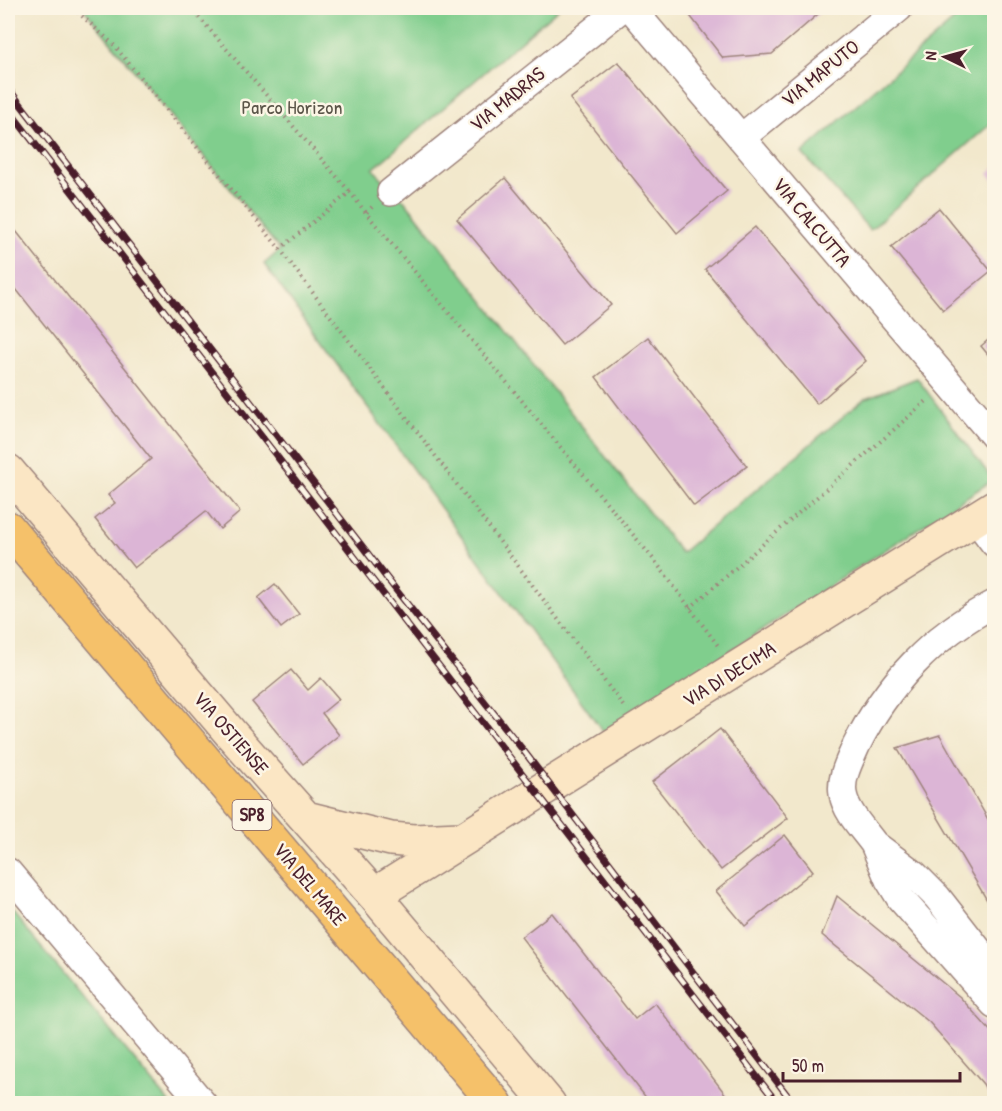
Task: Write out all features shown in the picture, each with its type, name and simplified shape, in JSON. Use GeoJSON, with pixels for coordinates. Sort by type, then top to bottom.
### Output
{"type":"FeatureCollection","features":[{"type":"Feature","properties":{"kind":"main road","name":"VIA DEL MARE"},"geometry":{"type":"LineString","coordinates":[[8,528],[496,1104]]}},
{"type":"Feature","properties":{"kind":"street","name":"VIA MADRAS"},"geometry":{"type":"LineString","coordinates":[[392,192],[622,8]]}},
{"type":"Feature","properties":{"kind":"street","name":"VIA CALCUTTA"},"geometry":{"type":"LineString","coordinates":[[631,8],[994,436]]}},
{"type":"Feature","properties":{"kind":"street","name":"VIA MAPUTO"},"geometry":{"type":"LineString","coordinates":[[741,138],[899,8]]}},
{"type":"Feature","properties":{"kind":"street","name":"VIA OSTIENSE"},"geometry":{"type":"LineString","coordinates":[[8,471],[233,736],[374,895],[549,1104]]}},
{"type":"Feature","properties":{"kind":"street","name":"VIA DI DECIMA"},"geometry":{"type":"LineString","coordinates":[[374,895],[735,670],[988,523]]}},
{"type":"Feature","properties":{"kind":"street"},"geometry":{"type":"LineString","coordinates":[[994,604],[963,622],[921,655],[889,693],[861,738],[842,783],[846,804],[874,844],[889,880],[900,898],[994,1004]]}},
{"type":"Feature","properties":{"kind":"street","name":"VIA DI DECIMA"},"geometry":{"type":"LineString","coordinates":[[306,818],[391,839],[414,841],[462,839]]}},
{"type":"Feature","properties":{"kind":"street"},"geometry":{"type":"LineString","coordinates":[[874,844],[914,874],[938,897],[994,969]]}},
{"type":"Feature","properties":{"kind":"street"},"geometry":{"type":"LineString","coordinates":[[8,872],[203,1104]]}},
{"type":"Feature","properties":{"kind":"path"},"geometry":{"type":"LineString","coordinates":[[73,8],[113,44],[280,249],[641,730]]}},
{"type":"Feature","properties":{"kind":"path"},"geometry":{"type":"LineString","coordinates":[[191,8],[350,192],[655,561],[735,670]]}},
{"type":"Feature","properties":{"kind":"path"},"geometry":{"type":"LineString","coordinates":[[280,249],[350,192]]}},
{"type":"Feature","properties":{"kind":"path"},"geometry":{"type":"LineString","coordinates":[[366,213],[392,192]]}},
{"type":"Feature","properties":{"kind":"path"},"geometry":{"type":"LineString","coordinates":[[690,608],[948,382]]}},
{"type":"Feature","properties":{"kind":"green space","name":"Parco Horizon"},"geometry":{"type":"Polygon","coordinates":[[[83,8],[559,8],[373,169],[410,207],[681,553],[864,399],[917,378],[993,480],[604,733],[264,264],[280,250],[83,8]]]}},
{"type":"Feature","properties":{"kind":"green space"},"geometry":{"type":"Polygon","coordinates":[[[968,8],[994,8],[994,121],[870,230],[802,153],[968,8]]]}},
{"type":"Feature","properties":{"kind":"green space"},"geometry":{"type":"Polygon","coordinates":[[[8,907],[170,1103],[8,1103],[8,907]]]}},
{"type":"Feature","properties":{"kind":"building"},"geometry":{"type":"Polygon","coordinates":[[[684,8],[825,8],[772,54],[723,58],[684,8]]]}},
{"type":"Feature","properties":{"kind":"building"},"geometry":{"type":"Polygon","coordinates":[[[618,62],[727,191],[677,233],[570,99],[618,62]]]}},
{"type":"Feature","properties":{"kind":"building"},"geometry":{"type":"Polygon","coordinates":[[[994,167],[994,181],[988,173],[994,167]]]}},
{"type":"Feature","properties":{"kind":"building"},"geometry":{"type":"Polygon","coordinates":[[[505,178],[611,305],[562,345],[457,219],[505,178]]]}},
{"type":"Feature","properties":{"kind":"building"},"geometry":{"type":"Polygon","coordinates":[[[939,208],[991,271],[943,310],[891,247],[939,208]]]}},
{"type":"Feature","properties":{"kind":"building"},"geometry":{"type":"Polygon","coordinates":[[[8,221],[240,512],[220,529],[206,511],[134,568],[95,519],[115,503],[108,495],[151,459],[8,279],[8,221]]]}},
{"type":"Feature","properties":{"kind":"building"},"geometry":{"type":"Polygon","coordinates":[[[755,227],[866,361],[817,404],[705,269],[755,227]]]}},
{"type":"Feature","properties":{"kind":"building"},"geometry":{"type":"Polygon","coordinates":[[[994,335],[994,362],[981,346],[994,335]]]}},
{"type":"Feature","properties":{"kind":"building"},"geometry":{"type":"Polygon","coordinates":[[[648,337],[747,466],[694,506],[596,377],[648,337]]]}},
{"type":"Feature","properties":{"kind":"building"},"geometry":{"type":"Polygon","coordinates":[[[275,584],[299,614],[281,628],[258,598],[275,584]]]}},
{"type":"Feature","properties":{"kind":"building"},"geometry":{"type":"Polygon","coordinates":[[[291,670],[308,690],[321,678],[339,699],[322,713],[339,735],[303,764],[252,702],[291,670]]]}},
{"type":"Feature","properties":{"kind":"building"},"geometry":{"type":"Polygon","coordinates":[[[720,729],[788,818],[721,870],[652,782],[720,729]]]}},
{"type":"Feature","properties":{"kind":"building"},"geometry":{"type":"Polygon","coordinates":[[[940,735],[994,830],[994,912],[897,748],[940,735]]]}},
{"type":"Feature","properties":{"kind":"building"},"geometry":{"type":"Polygon","coordinates":[[[785,835],[813,871],[745,926],[716,891],[785,835]]]}},
{"type":"Feature","properties":{"kind":"building"},"geometry":{"type":"Polygon","coordinates":[[[837,896],[960,997],[994,1035],[994,1104],[983,1084],[929,1022],[822,935],[837,896]]]}},
{"type":"Feature","properties":{"kind":"building"},"geometry":{"type":"Polygon","coordinates":[[[552,913],[635,1019],[655,1003],[733,1104],[651,1104],[521,937],[552,913]]]}},
{"type":"Feature","properties":{"kind":"railway"},"geometry":{"type":"LineString","coordinates":[[8,88],[396,590],[523,750],[794,1104]]}},
{"type":"Feature","properties":{"kind":"railway"},"geometry":{"type":"LineString","coordinates":[[8,109],[778,1104]]}}]}
